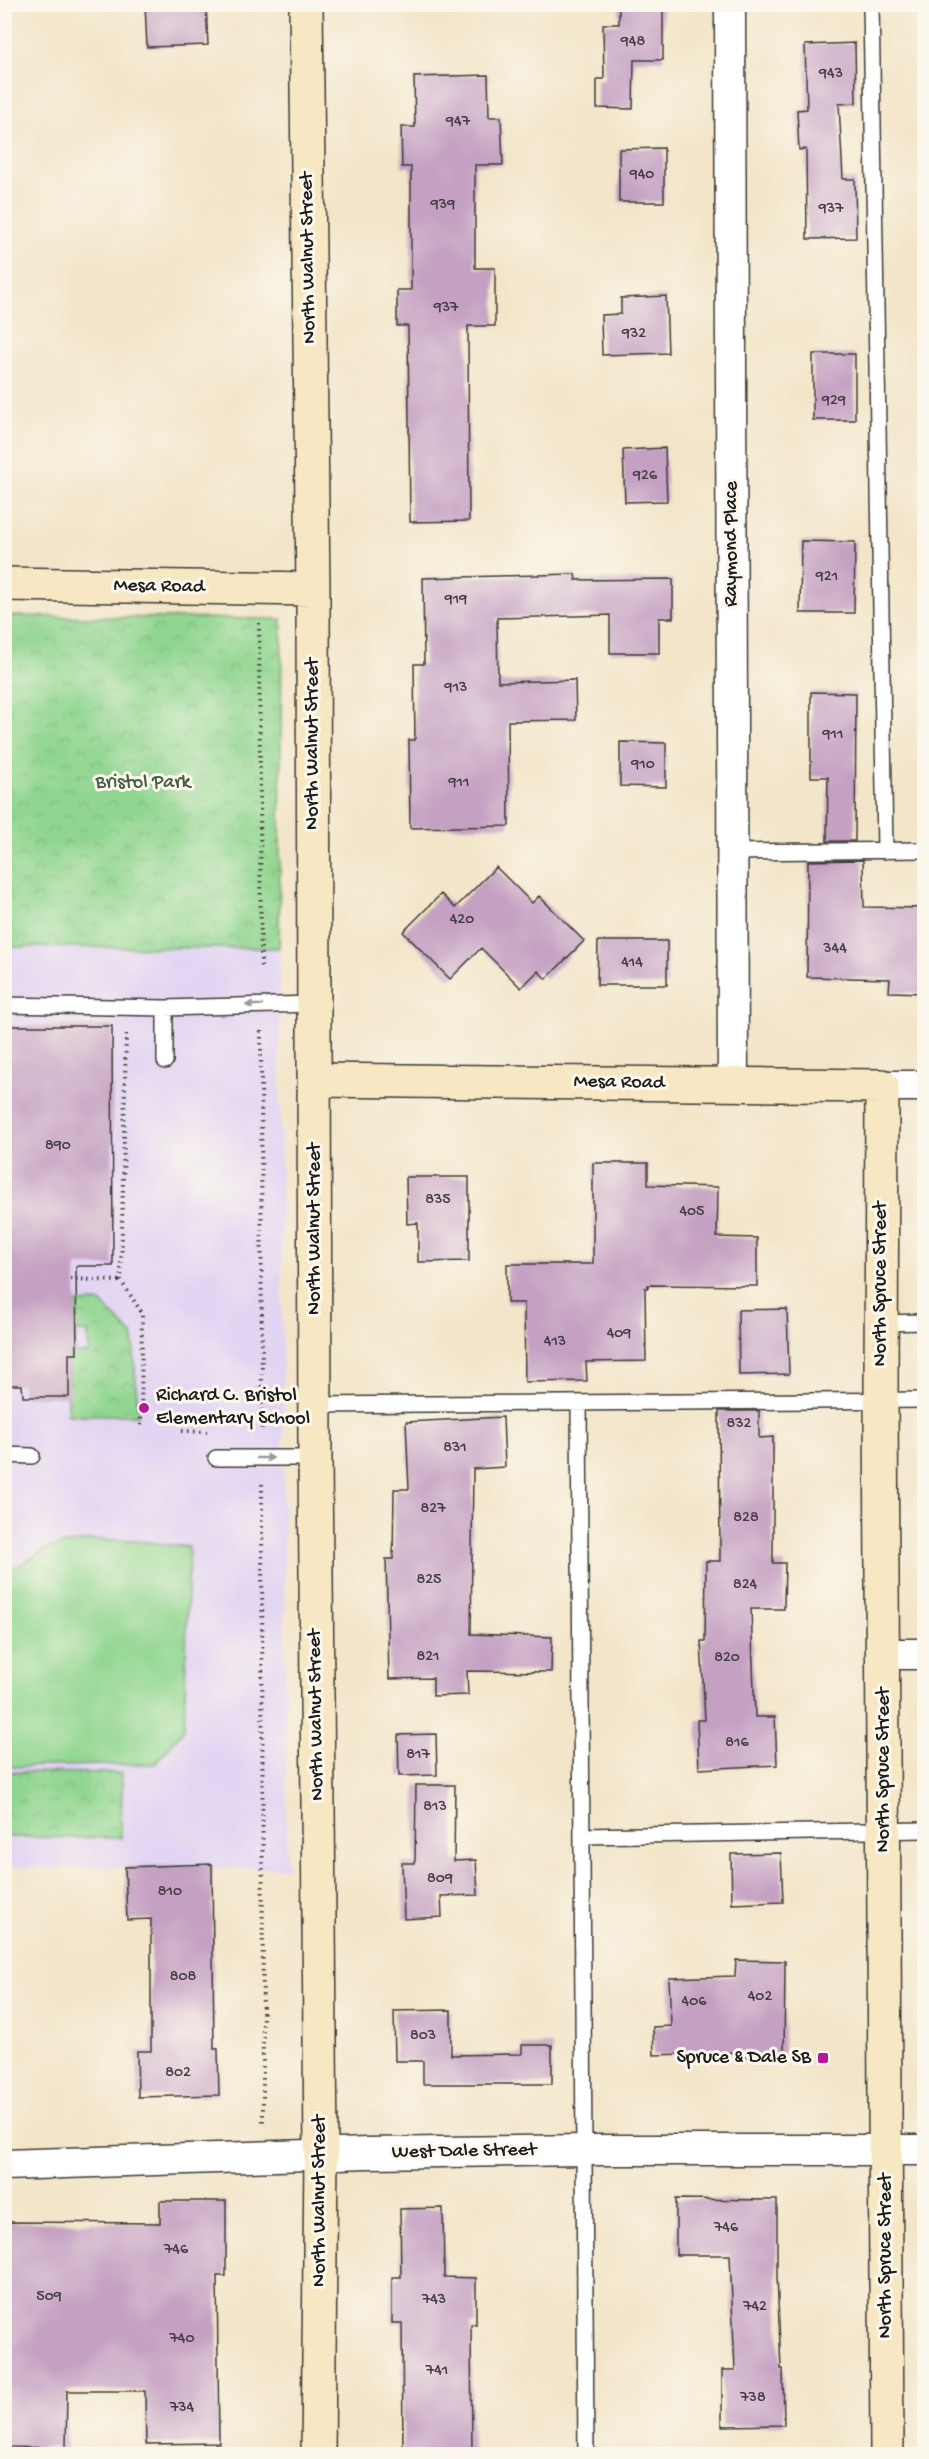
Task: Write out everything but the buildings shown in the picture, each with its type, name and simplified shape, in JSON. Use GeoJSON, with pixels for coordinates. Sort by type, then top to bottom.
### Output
{"type":"FeatureCollection","features":[{"type":"Feature","properties":{"kind":"main road","name":"North Walnut Street"},"geometry":{"type":"LineString","coordinates":[[306,4],[313,589],[315,1458],[321,2154],[318,2454]]}},
{"type":"Feature","properties":{"kind":"main road","name":"Mesa Road"},"geometry":{"type":"LineString","coordinates":[[4,584],[313,589]]}},
{"type":"Feature","properties":{"kind":"main road","name":"Mesa Road"},"geometry":{"type":"LineString","coordinates":[[314,1080],[882,1086]]}},
{"type":"Feature","properties":{"kind":"main road","name":"North Spruce Street"},"geometry":{"type":"LineString","coordinates":[[882,1086],[881,1401],[887,2454]]}},
{"type":"Feature","properties":{"kind":"street","name":"Raymond Place"},"geometry":{"type":"LineString","coordinates":[[730,4],[733,1084]]}},
{"type":"Feature","properties":{"kind":"street","name":"Mesa Road"},"geometry":{"type":"LineString","coordinates":[[882,1086],[924,1086]]}},
{"type":"Feature","properties":{"kind":"street"},"geometry":{"type":"LineString","coordinates":[[884,1654],[924,1654]]}},
{"type":"Feature","properties":{"kind":"street","name":"West Dale Street"},"geometry":{"type":"LineString","coordinates":[[4,2165],[321,2154],[584,2150],[924,2150]]}},
{"type":"Feature","properties":{"kind":"lane"},"geometry":{"type":"LineString","coordinates":[[871,4],[885,851]]}},
{"type":"Feature","properties":{"kind":"lane"},"geometry":{"type":"LineString","coordinates":[[733,852],[924,850]]}},
{"type":"Feature","properties":{"kind":"lane"},"geometry":{"type":"LineString","coordinates":[[4,1005],[165,1008],[313,1004]]}},
{"type":"Feature","properties":{"kind":"lane"},"geometry":{"type":"LineString","coordinates":[[165,1008],[165,1061]]}},
{"type":"Feature","properties":{"kind":"lane"},"geometry":{"type":"LineString","coordinates":[[881,1323],[924,1323]]}},
{"type":"Feature","properties":{"kind":"lane"},"geometry":{"type":"LineString","coordinates":[[315,1405],[924,1400]]}},
{"type":"Feature","properties":{"kind":"lane"},"geometry":{"type":"LineString","coordinates":[[579,1403],[586,2454]]}},
{"type":"Feature","properties":{"kind":"lane"},"geometry":{"type":"LineString","coordinates":[[4,1455],[32,1456]]}},
{"type":"Feature","properties":{"kind":"lane"},"geometry":{"type":"LineString","coordinates":[[216,1458],[315,1458]]}},
{"type":"Feature","properties":{"kind":"lane"},"geometry":{"type":"LineString","coordinates":[[583,1836],[924,1830]]}},
{"type":"Feature","properties":{"kind":"path"},"geometry":{"type":"LineString","coordinates":[[259,621],[261,971]]}},
{"type":"Feature","properties":{"kind":"path"},"geometry":{"type":"LineString","coordinates":[[127,1007],[121,1281],[142,1313],[141,1429]]}},
{"type":"Feature","properties":{"kind":"path"},"geometry":{"type":"LineString","coordinates":[[261,1020],[263,2131]]}},
{"type":"Feature","properties":{"kind":"path"},"geometry":{"type":"LineString","coordinates":[[70,1279],[121,1281]]}},
{"type":"Feature","properties":{"kind":"shaded area","name":"Richard C. Bristol Elementary School"},"geometry":{"type":"Polygon","coordinates":[[[5,947],[279,948],[287,1868],[5,1867],[5,947]]]}},
{"type":"Feature","properties":{"kind":"green space","name":"Bristol Park"},"geometry":{"type":"Polygon","coordinates":[[[5,616],[282,619],[279,948],[5,947],[5,616]]]}},
{"type":"Feature","properties":{"kind":"green space"},"geometry":{"type":"Polygon","coordinates":[[[101,1302],[133,1336],[138,1415],[68,1415],[69,1354],[89,1353],[88,1332],[76,1332],[76,1303],[101,1302]]]}},
{"type":"Feature","properties":{"kind":"green space"},"geometry":{"type":"Polygon","coordinates":[[[92,1540],[128,1540],[189,1547],[184,1729],[155,1764],[5,1767],[5,1573],[50,1547],[92,1540]]]}},
{"type":"Feature","properties":{"kind":"green space"},"geometry":{"type":"Polygon","coordinates":[[[5,1772],[122,1773],[121,1838],[5,1837],[5,1772]]]}},
{"type":"Feature","properties":{"kind":"place","name":"Richard C. Bristol Elementary School"},"geometry":{"type":"Point","coordinates":[144,1408]}},
{"type":"Feature","properties":{"kind":"place","name":"Spruce & Dale SB"},"geometry":{"type":"Point","coordinates":[823,2058]}}]}
